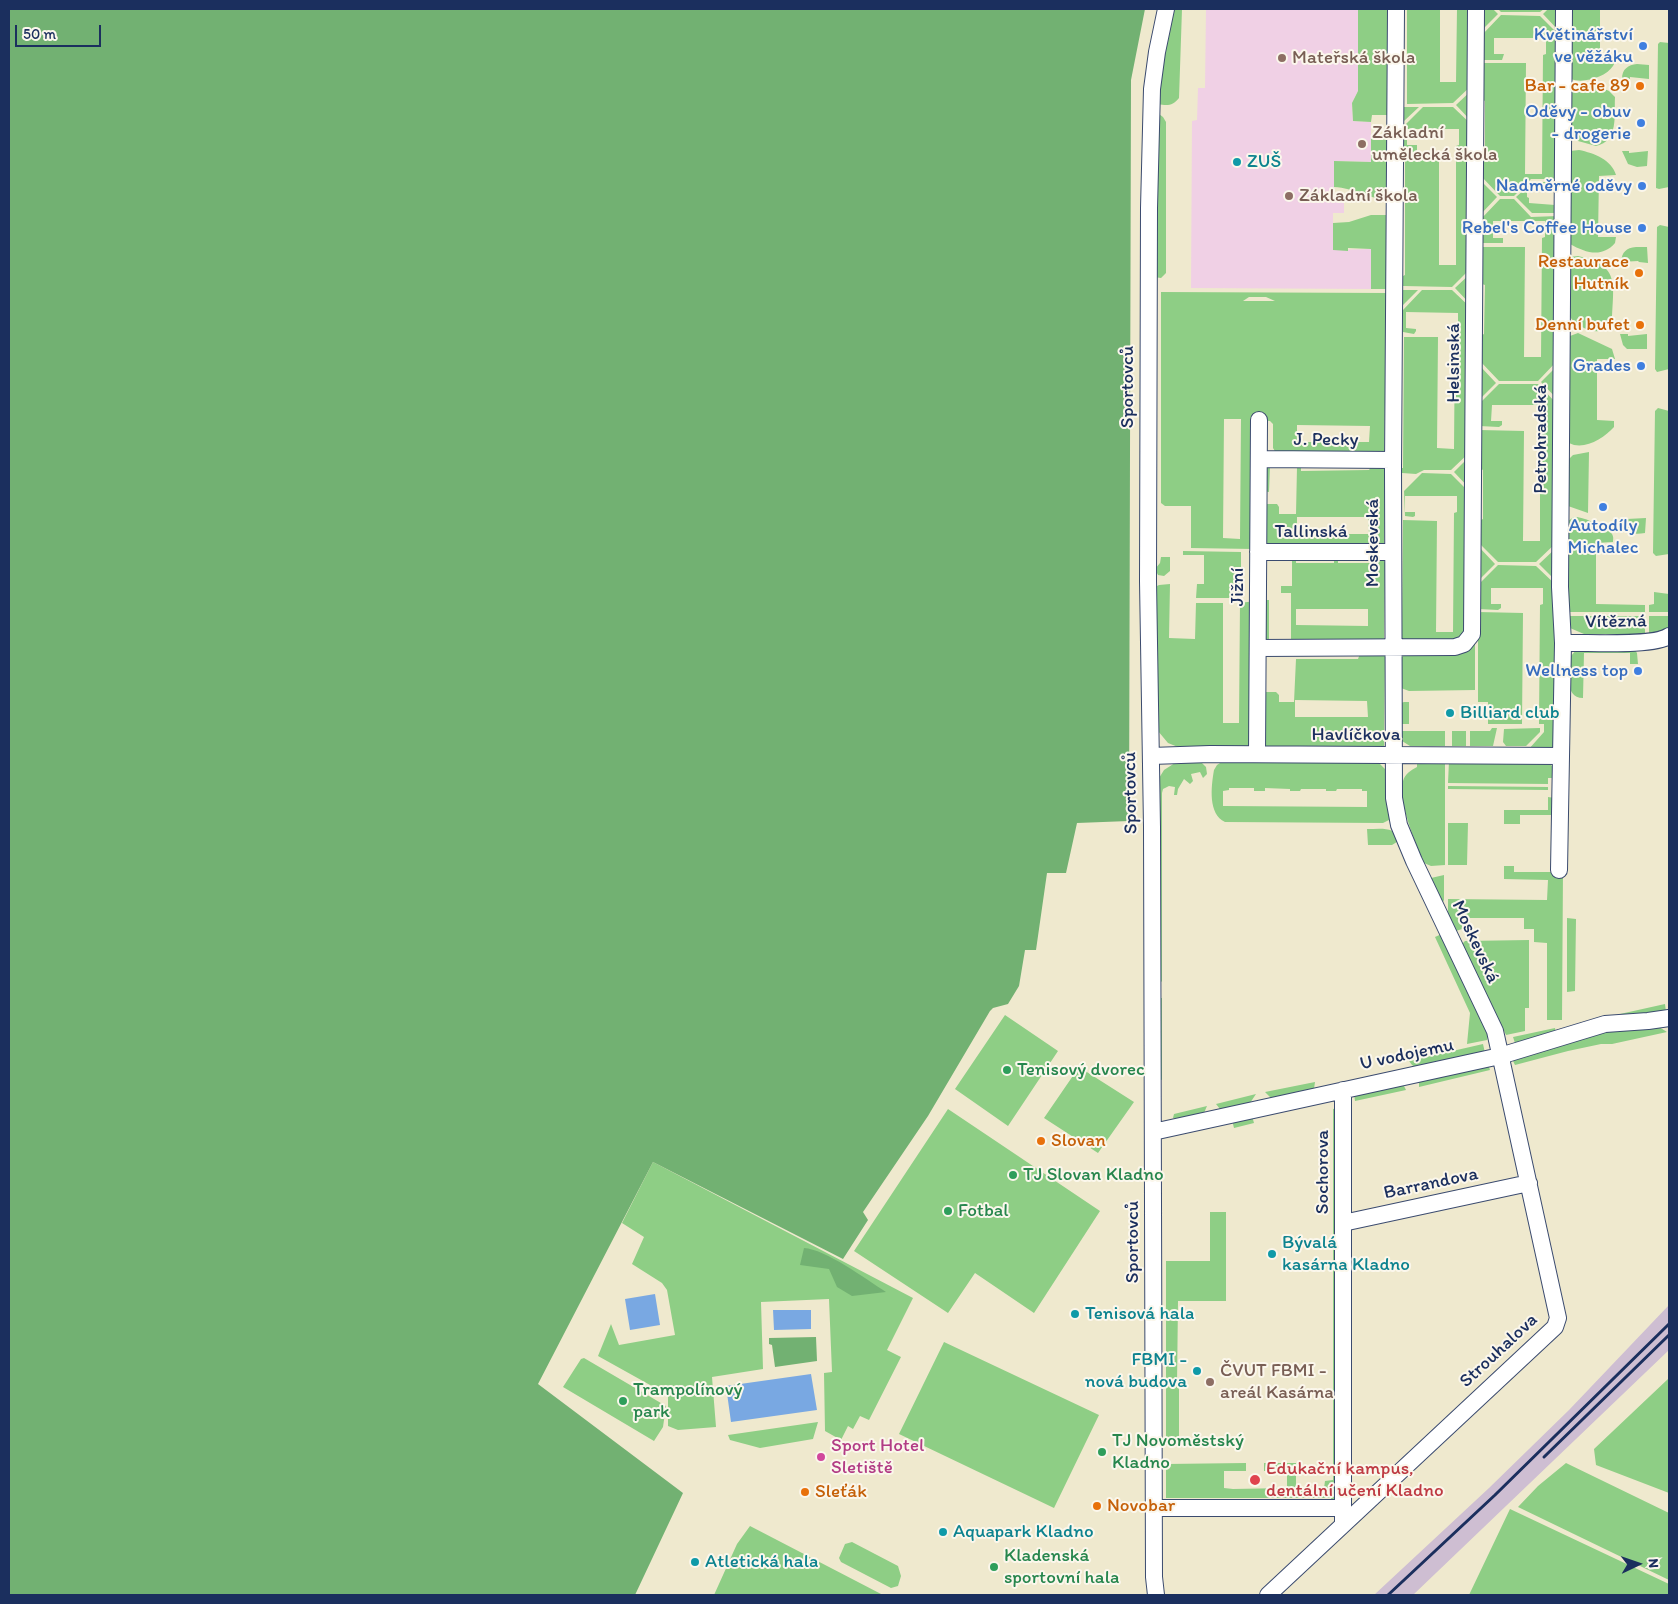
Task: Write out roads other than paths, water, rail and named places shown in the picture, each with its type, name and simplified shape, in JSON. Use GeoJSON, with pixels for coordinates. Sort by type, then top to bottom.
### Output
{"type":"FeatureCollection","features":[{"type":"Feature","properties":{"kind":"street","name":"Sportovců"},"geometry":{"type":"LineString","coordinates":[[1156,1595],[1154,1577],[1151,756],[1148,581],[1149,155],[1153,83],[1166,9]]}},
{"type":"Feature","properties":{"kind":"street","name":"Moskevská"},"geometry":{"type":"LineString","coordinates":[[1396,9],[1392,552],[1394,798],[1399,824],[1418,869],[1495,1031],[1500,1056]]}},
{"type":"Feature","properties":{"kind":"street","name":"Helsinská"},"geometry":{"type":"LineString","coordinates":[[1393,648],[1460,646],[1470,638],[1472,629],[1476,9]]}},
{"type":"Feature","properties":{"kind":"street","name":"Petrohradská"},"geometry":{"type":"LineString","coordinates":[[1559,870],[1563,642],[1560,588],[1564,9]]}},
{"type":"Feature","properties":{"kind":"street","name":"Jižní"},"geometry":{"type":"LineString","coordinates":[[1257,754],[1259,420]]}},
{"type":"Feature","properties":{"kind":"street","name":"J. Pecky"},"geometry":{"type":"LineString","coordinates":[[1259,459],[1393,460]]}},
{"type":"Feature","properties":{"kind":"street","name":"Tallinská"},"geometry":{"type":"LineString","coordinates":[[1258,552],[1392,552]]}},
{"type":"Feature","properties":{"kind":"street","name":"Vítězná"},"geometry":{"type":"LineString","coordinates":[[1563,642],[1645,642],[1663,640],[1669,636]]}},
{"type":"Feature","properties":{"kind":"street"},"geometry":{"type":"LineString","coordinates":[[1258,648],[1393,648]]}},
{"type":"Feature","properties":{"kind":"street","name":"Havlíčkova"},"geometry":{"type":"LineString","coordinates":[[1151,756],[1257,754],[1562,756]]}},
{"type":"Feature","properties":{"kind":"street","name":"U vodojemu"},"geometry":{"type":"LineString","coordinates":[[1153,1132],[1500,1056],[1595,1026],[1669,1018]]}},
{"type":"Feature","properties":{"kind":"street","name":"Strouhalova"},"geometry":{"type":"LineString","coordinates":[[1268,1595],[1343,1516],[1558,1323],[1557,1309],[1500,1056]]}},
{"type":"Feature","properties":{"kind":"street","name":"Sochorova"},"geometry":{"type":"LineString","coordinates":[[1343,1090],[1343,1516]]}},
{"type":"Feature","properties":{"kind":"street","name":"Barrandova"},"geometry":{"type":"LineString","coordinates":[[1343,1224],[1529,1183]]}},
{"type":"Feature","properties":{"kind":"street"},"geometry":{"type":"LineString","coordinates":[[1154,1508],[1343,1516]]}},
{"type":"Feature","properties":{"kind":"street","name":"Sportovců"},"geometry":{"type":"LineString","coordinates":[[1150,1595],[1150,1586],[1154,1577]]}},
{"type":"Feature","properties":{"kind":"water"},"geometry":{"type":"Polygon","coordinates":[[[655,1294],[660,1325],[630,1330],[625,1299],[655,1294]]]}},
{"type":"Feature","properties":{"kind":"water"},"geometry":{"type":"Polygon","coordinates":[[[773,1310],[811,1310],[811,1329],[774,1330],[773,1310]]]}},
{"type":"Feature","properties":{"kind":"water"},"geometry":{"type":"Polygon","coordinates":[[[811,1374],[817,1410],[731,1422],[726,1386],[811,1374]]]}},
{"type":"Feature","properties":{"kind":"railway"},"geometry":{"type":"LineString","coordinates":[[1388,1595],[1495,1495],[1669,1324]]}},
{"type":"Feature","properties":{"kind":"railway"},"geometry":{"type":"LineString","coordinates":[[1544,1457],[1669,1335]]}},
{"type":"Feature","properties":{"kind":"place","name":"Květinářství ve věžáku"},"geometry":{"type":"Point","coordinates":[1643,46]}},
{"type":"Feature","properties":{"kind":"place","name":"Mateřská škola"},"geometry":{"type":"Point","coordinates":[1282,58]}},
{"type":"Feature","properties":{"kind":"place","name":"Bar - cafe 89"},"geometry":{"type":"Point","coordinates":[1640,86]}},
{"type":"Feature","properties":{"kind":"place","name":"Oděvy - obuv - drogerie"},"geometry":{"type":"Point","coordinates":[1641,123]}},
{"type":"Feature","properties":{"kind":"place","name":"Základní umělecká škola"},"geometry":{"type":"Point","coordinates":[1362,144]}},
{"type":"Feature","properties":{"kind":"place","name":"ZUŠ"},"geometry":{"type":"Point","coordinates":[1237,162]}},
{"type":"Feature","properties":{"kind":"place","name":"Nadměrné oděvy"},"geometry":{"type":"Point","coordinates":[1642,186]}},
{"type":"Feature","properties":{"kind":"place","name":"Základní škola"},"geometry":{"type":"Point","coordinates":[1289,196]}},
{"type":"Feature","properties":{"kind":"place","name":"Rebel's Coffee House"},"geometry":{"type":"Point","coordinates":[1642,228]}},
{"type":"Feature","properties":{"kind":"place","name":"Restaurace Hutník"},"geometry":{"type":"Point","coordinates":[1639,273]}},
{"type":"Feature","properties":{"kind":"place","name":"Denní bufet"},"geometry":{"type":"Point","coordinates":[1640,325]}},
{"type":"Feature","properties":{"kind":"place","name":"Grades"},"geometry":{"type":"Point","coordinates":[1641,366]}},
{"type":"Feature","properties":{"kind":"place","name":"Autodíly Michalec"},"geometry":{"type":"Point","coordinates":[1603,507]}},
{"type":"Feature","properties":{"kind":"place","name":"Wellness top"},"geometry":{"type":"Point","coordinates":[1638,671]}},
{"type":"Feature","properties":{"kind":"place","name":"Billiard club"},"geometry":{"type":"Point","coordinates":[1450,713]}},
{"type":"Feature","properties":{"kind":"place","name":"Tenisový dvorec"},"geometry":{"type":"Point","coordinates":[1007,1070]}},
{"type":"Feature","properties":{"kind":"place","name":"Slovan"},"geometry":{"type":"Point","coordinates":[1041,1141]}},
{"type":"Feature","properties":{"kind":"place","name":"TJ Slovan Kladno"},"geometry":{"type":"Point","coordinates":[1013,1175]}},
{"type":"Feature","properties":{"kind":"place","name":"Fotbal"},"geometry":{"type":"Point","coordinates":[948,1211]}},
{"type":"Feature","properties":{"kind":"place","name":"Bývalá kasárna Kladno"},"geometry":{"type":"Point","coordinates":[1272,1254]}},
{"type":"Feature","properties":{"kind":"place","name":"Tenisová hala"},"geometry":{"type":"Point","coordinates":[1075,1314]}},
{"type":"Feature","properties":{"kind":"place","name":"FBMI - nová budova"},"geometry":{"type":"Point","coordinates":[1197,1371]}},
{"type":"Feature","properties":{"kind":"place","name":"ČVUT FBMI - areál Kasárna"},"geometry":{"type":"Point","coordinates":[1210,1382]}},
{"type":"Feature","properties":{"kind":"place","name":"Trampolínový park"},"geometry":{"type":"Point","coordinates":[623,1401]}},
{"type":"Feature","properties":{"kind":"place","name":"TJ Novoměstský Kladno"},"geometry":{"type":"Point","coordinates":[1102,1452]}},
{"type":"Feature","properties":{"kind":"place","name":"Sport Hotel Sletiště"},"geometry":{"type":"Point","coordinates":[821,1457]}},
{"type":"Feature","properties":{"kind":"place","name":"Edukační kampus, dentální učení Kladno"},"geometry":{"type":"Point","coordinates":[1255,1480]}},
{"type":"Feature","properties":{"kind":"place","name":"Sleťák"},"geometry":{"type":"Point","coordinates":[805,1492]}},
{"type":"Feature","properties":{"kind":"place","name":"Novobar"},"geometry":{"type":"Point","coordinates":[1097,1506]}},
{"type":"Feature","properties":{"kind":"place","name":"Aquapark Kladno"},"geometry":{"type":"Point","coordinates":[943,1532]}},
{"type":"Feature","properties":{"kind":"place","name":"Atletická hala"},"geometry":{"type":"Point","coordinates":[695,1562]}},
{"type":"Feature","properties":{"kind":"place","name":"Kladenská sportovní hala"},"geometry":{"type":"Point","coordinates":[994,1567]}}]}
